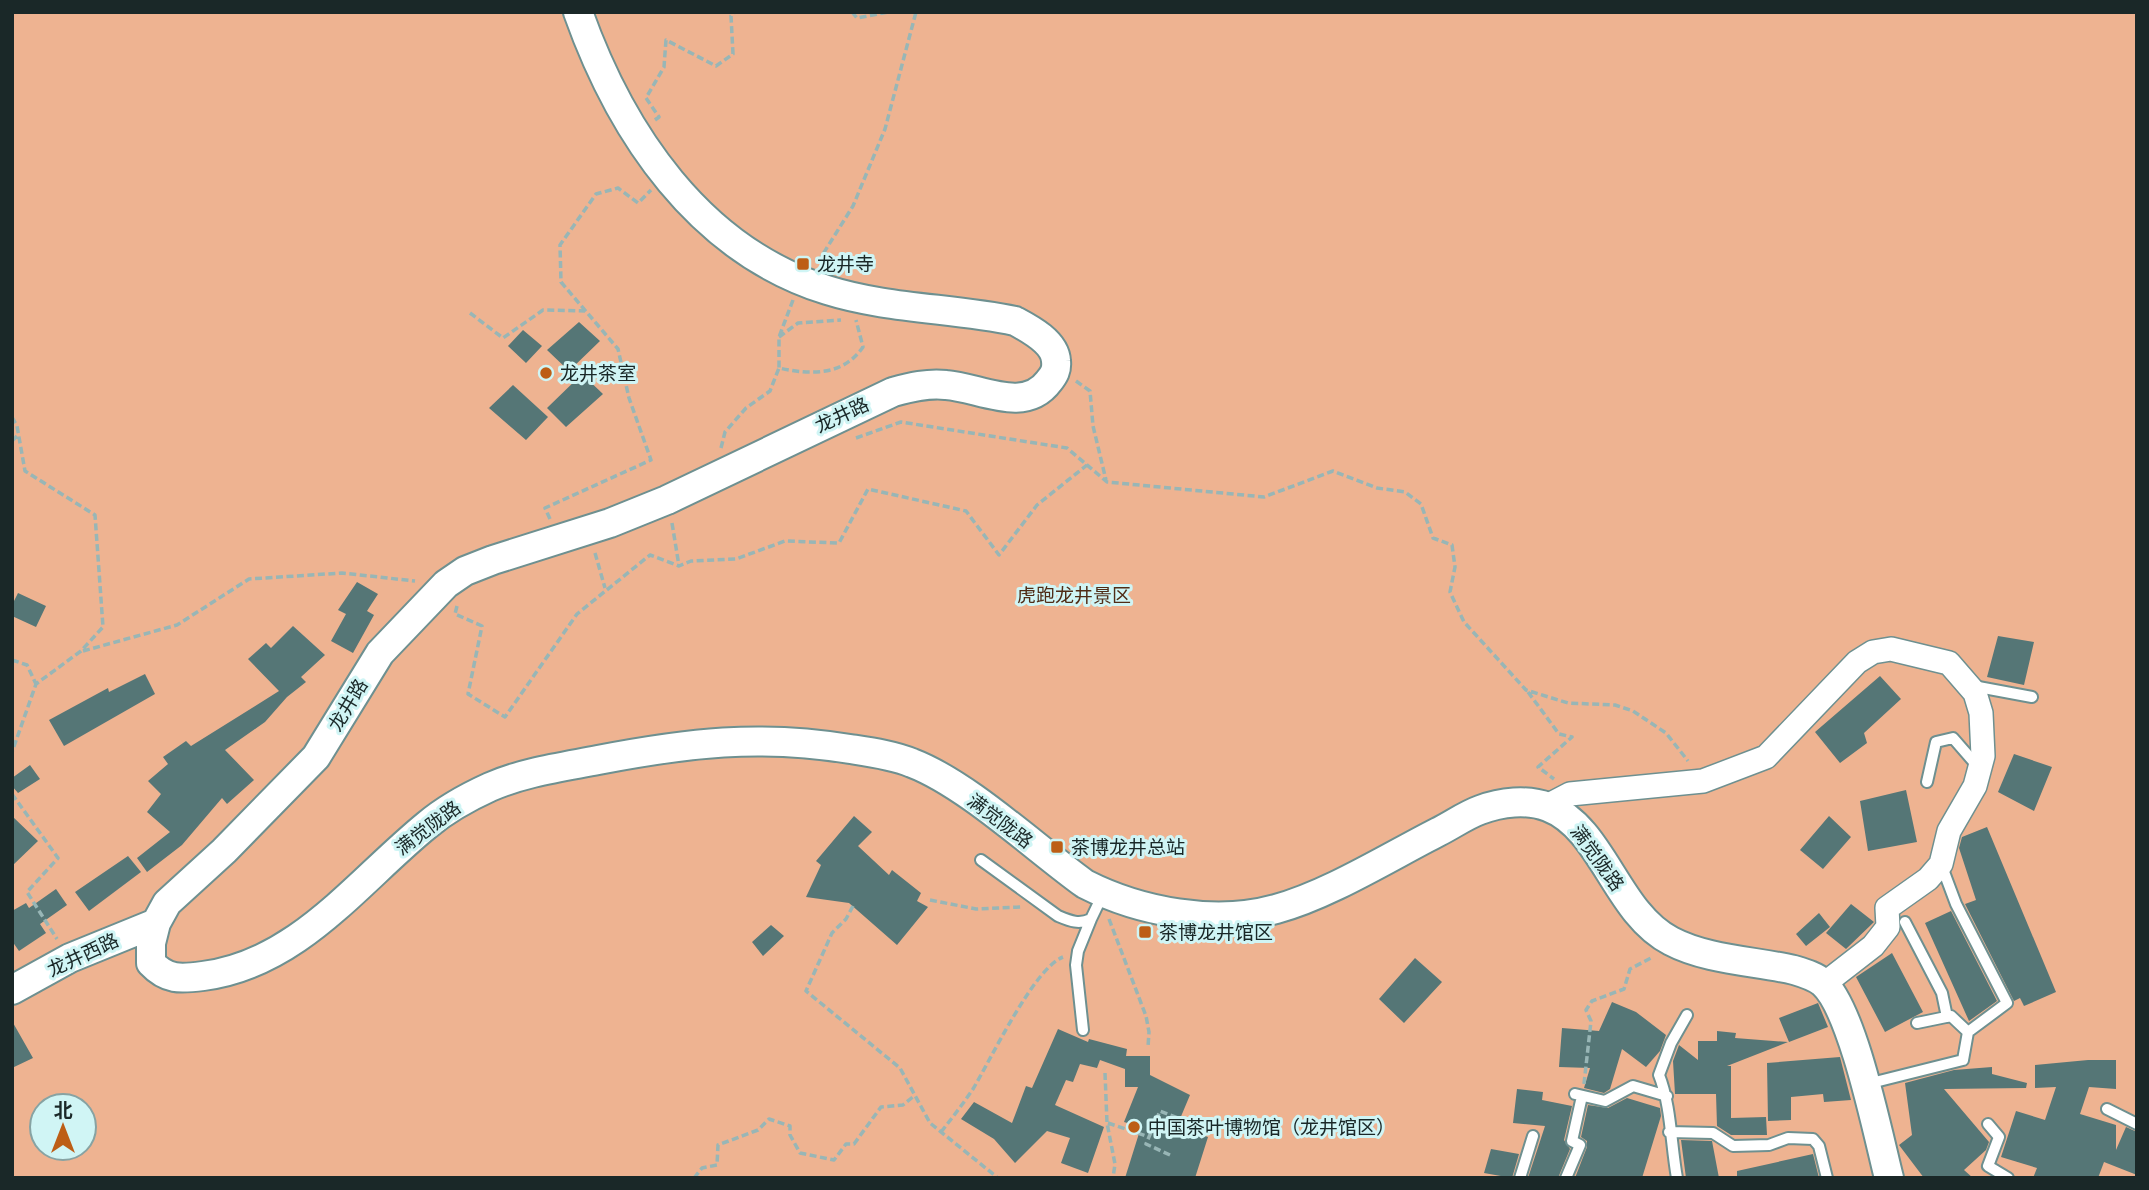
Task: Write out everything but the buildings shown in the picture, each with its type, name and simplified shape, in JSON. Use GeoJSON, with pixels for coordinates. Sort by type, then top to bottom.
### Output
{"type":"FeatureCollection","features":[{"type":"Feature","properties":{"kind":"street"},"geometry":{"type":"LineString","coordinates":[[578,12],[608,88],[638,136],[680,190],[724,237],[754,259],[805,282],[870,301],[1015,321],[1034,331],[1047,343],[1056,359],[1052,378]]}},
{"type":"Feature","properties":{"kind":"street","name":"龙井路"},"geometry":{"type":"LineString","coordinates":[[156,923],[167,903],[224,851],[316,757],[380,653],[456,578],[667,500],[893,392],[916,386],[942,384],[964,386],[1009,399],[1034,394],[1052,378]]}},
{"type":"Feature","properties":{"kind":"street"},"geometry":{"type":"LineString","coordinates":[[1556,802],[1703,781],[1771,753],[1840,678],[1873,652],[1891,649],[1950,663],[1970,685],[1981,713],[1983,756],[1975,786],[1950,831],[1941,864],[1928,879],[1887,908],[1888,927],[1873,946],[1824,984],[1848,1031],[1886,1176]]}},
{"type":"Feature","properties":{"kind":"street","name":"满觉陇路"},"geometry":{"type":"LineString","coordinates":[[156,923],[151,943],[151,963],[164,976],[185,979],[252,965],[315,926],[429,822],[492,786],[523,775],[563,766],[708,741],[814,743],[912,762],[957,789],[1085,884],[1103,893],[1147,908],[1213,916],[1276,909],[1356,875],[1480,810],[1506,803],[1556,802],[1580,831],[1638,915],[1663,937],[1699,951],[1795,970],[1824,984]]}},
{"type":"Feature","properties":{"kind":"street","name":"龙井西路"},"geometry":{"type":"LineString","coordinates":[[12,990],[70,958],[156,923]]}},
{"type":"Feature","properties":{"kind":"lane"},"geometry":{"type":"LineString","coordinates":[[1970,685],[2032,697]]}},
{"type":"Feature","properties":{"kind":"lane"},"geometry":{"type":"LineString","coordinates":[[1927,782],[1936,743],[1953,738],[1980,769]]}},
{"type":"Feature","properties":{"kind":"lane"},"geometry":{"type":"LineString","coordinates":[[981,860],[1071,922],[1083,923],[1091,919]]}},
{"type":"Feature","properties":{"kind":"lane"},"geometry":{"type":"LineString","coordinates":[[1863,1085],[1963,1060],[1968,1032],[2007,1003],[1956,904],[1941,864]]}},
{"type":"Feature","properties":{"kind":"lane"},"geometry":{"type":"LineString","coordinates":[[1083,1030],[1076,965],[1078,951],[1103,893]]}},
{"type":"Feature","properties":{"kind":"lane"},"geometry":{"type":"LineString","coordinates":[[1905,922],[1942,993],[1947,1017]]}},
{"type":"Feature","properties":{"kind":"lane"},"geometry":{"type":"LineString","coordinates":[[1677,1178],[1669,1132],[1668,1096],[1659,1075],[1671,1043],[1687,1015]]}},
{"type":"Feature","properties":{"kind":"lane"},"geometry":{"type":"LineString","coordinates":[[1917,1023],[1951,1016],[1968,1032]]}},
{"type":"Feature","properties":{"kind":"lane"},"geometry":{"type":"LineString","coordinates":[[1566,1178],[1580,1145],[1572,1141],[1579,1095],[1605,1101],[1633,1086],[1668,1096]]}},
{"type":"Feature","properties":{"kind":"lane"},"geometry":{"type":"LineString","coordinates":[[2107,1109],[2137,1124]]}},
{"type":"Feature","properties":{"kind":"lane"},"geometry":{"type":"LineString","coordinates":[[1988,1124],[1999,1138],[1988,1166],[2008,1178]]}},
{"type":"Feature","properties":{"kind":"lane"},"geometry":{"type":"LineString","coordinates":[[1669,1132],[1713,1133],[1733,1146],[1769,1145],[1788,1138],[1813,1139],[1819,1146],[1827,1178]]}},
{"type":"Feature","properties":{"kind":"lane"},"geometry":{"type":"LineString","coordinates":[[1520,1178],[1533,1136]]}},
{"type":"Feature","properties":{"kind":"path"},"geometry":{"type":"LineString","coordinates":[[638,136],[659,117],[646,98],[664,67],[666,40],[716,66],[733,54],[731,16],[735,12]]}},
{"type":"Feature","properties":{"kind":"path"},"geometry":{"type":"LineString","coordinates":[[852,12],[857,18],[888,12]]}},
{"type":"Feature","properties":{"kind":"path"},"geometry":{"type":"LineString","coordinates":[[714,476],[725,432],[746,408],[770,391],[779,368],[779,337],[789,307],[853,206],[886,129],[916,12]]}},
{"type":"Feature","properties":{"kind":"path"},"geometry":{"type":"LineString","coordinates":[[557,540],[545,508],[651,460],[629,398],[618,349],[561,282],[560,245],[596,194],[618,188],[638,202],[660,183],[680,190]]}},
{"type":"Feature","properties":{"kind":"path"},"geometry":{"type":"LineString","coordinates":[[471,313],[503,338],[543,310],[585,312]]}},
{"type":"Feature","properties":{"kind":"path"},"geometry":{"type":"LineString","coordinates":[[779,337],[798,323],[856,320],[863,347],[854,361],[811,375],[779,368]]}},
{"type":"Feature","properties":{"kind":"path"},"geometry":{"type":"LineString","coordinates":[[1052,378],[1077,381],[1090,391],[1093,426],[1107,482]]}},
{"type":"Feature","properties":{"kind":"path"},"geometry":{"type":"LineString","coordinates":[[12,417],[19,435],[24,471],[94,515],[103,627],[81,651],[36,684],[12,752]]}},
{"type":"Feature","properties":{"kind":"path"},"geometry":{"type":"LineString","coordinates":[[851,439],[901,422],[1066,448],[1107,482],[1264,497],[1333,471],[1377,488],[1405,492],[1421,504],[1433,538],[1452,545],[1455,567],[1450,592],[1464,622],[1526,690],[1559,734],[1572,737],[1538,767],[1556,780],[1556,802]]}},
{"type":"Feature","properties":{"kind":"path"},"geometry":{"type":"LineString","coordinates":[[12,441],[19,435]]}},
{"type":"Feature","properties":{"kind":"path"},"geometry":{"type":"LineString","coordinates":[[81,651],[177,625],[249,579],[342,573],[456,578],[455,614],[482,626],[468,694],[505,717],[577,614],[605,588],[650,555],[679,566],[691,561],[736,559],[785,541],[839,544],[868,489],[966,511],[999,555],[1037,505],[1087,465]]}},
{"type":"Feature","properties":{"kind":"path"},"geometry":{"type":"LineString","coordinates":[[667,500],[679,566]]}},
{"type":"Feature","properties":{"kind":"path"},"geometry":{"type":"LineString","coordinates":[[588,531],[605,588]]}},
{"type":"Feature","properties":{"kind":"path"},"geometry":{"type":"LineString","coordinates":[[12,660],[27,665],[36,684]]}},
{"type":"Feature","properties":{"kind":"path"},"geometry":{"type":"LineString","coordinates":[[1526,690],[1568,703],[1615,705],[1633,711],[1666,733],[1703,781]]}},
{"type":"Feature","properties":{"kind":"path"},"geometry":{"type":"LineString","coordinates":[[12,794],[58,858],[27,892],[70,958]]}},
{"type":"Feature","properties":{"kind":"path"},"geometry":{"type":"LineString","coordinates":[[1103,893],[1116,945],[1146,1016],[1148,1047]]}},
{"type":"Feature","properties":{"kind":"path"},"geometry":{"type":"LineString","coordinates":[[930,900],[998,910],[1017,909],[1033,898]]}},
{"type":"Feature","properties":{"kind":"path"},"geometry":{"type":"LineString","coordinates":[[853,906],[846,919],[832,933],[806,991],[900,1068],[930,1124],[998,1178]]}},
{"type":"Feature","properties":{"kind":"path"},"geometry":{"type":"LineString","coordinates":[[941,1132],[972,1090],[1032,987],[1055,960],[1078,951]]}},
{"type":"Feature","properties":{"kind":"path"},"geometry":{"type":"LineString","coordinates":[[1579,1095],[1591,1021],[1586,1010],[1592,1001],[1624,989],[1630,969],[1654,956],[1662,958]]}},
{"type":"Feature","properties":{"kind":"path"},"geometry":{"type":"LineString","coordinates":[[1105,1073],[1107,1122],[1115,1164],[1113,1178]]}},
{"type":"Feature","properties":{"kind":"path"},"geometry":{"type":"LineString","coordinates":[[694,1178],[702,1168],[717,1165],[718,1145],[758,1130],[769,1119],[789,1126],[790,1135],[800,1153],[834,1160],[846,1144],[854,1144],[881,1107],[903,1105],[914,1096]]}},
{"type":"Feature","properties":{"kind":"path"},"geometry":{"type":"LineString","coordinates":[[1170,1155],[1146,1144],[1160,1111],[1191,1122]]}},
{"type":"Feature","properties":{"kind":"path"},"geometry":{"type":"LineString","coordinates":[[1107,1122],[1149,1137]]}},
{"type":"Feature","properties":{"kind":"green space","name":"虎跑龙井景区"},"geometry":{"type":"Polygon","coordinates":[[[12,12],[2137,12],[2137,1178],[12,1178],[12,12]]]}},
{"type":"Feature","properties":{"kind":"place","name":"龙井寺"},"geometry":{"type":"Point","coordinates":[803,264]}},
{"type":"Feature","properties":{"kind":"place","name":"龙井茶室"},"geometry":{"type":"Point","coordinates":[546,373]}},
{"type":"Feature","properties":{"kind":"place","name":"茶博龙井总站"},"geometry":{"type":"Point","coordinates":[1057,847]}},
{"type":"Feature","properties":{"kind":"place","name":"茶博龙井馆区"},"geometry":{"type":"Point","coordinates":[1145,932]}},
{"type":"Feature","properties":{"kind":"place","name":"中国茶叶博物馆（龙井馆区）"},"geometry":{"type":"Point","coordinates":[1134,1127]}}]}
